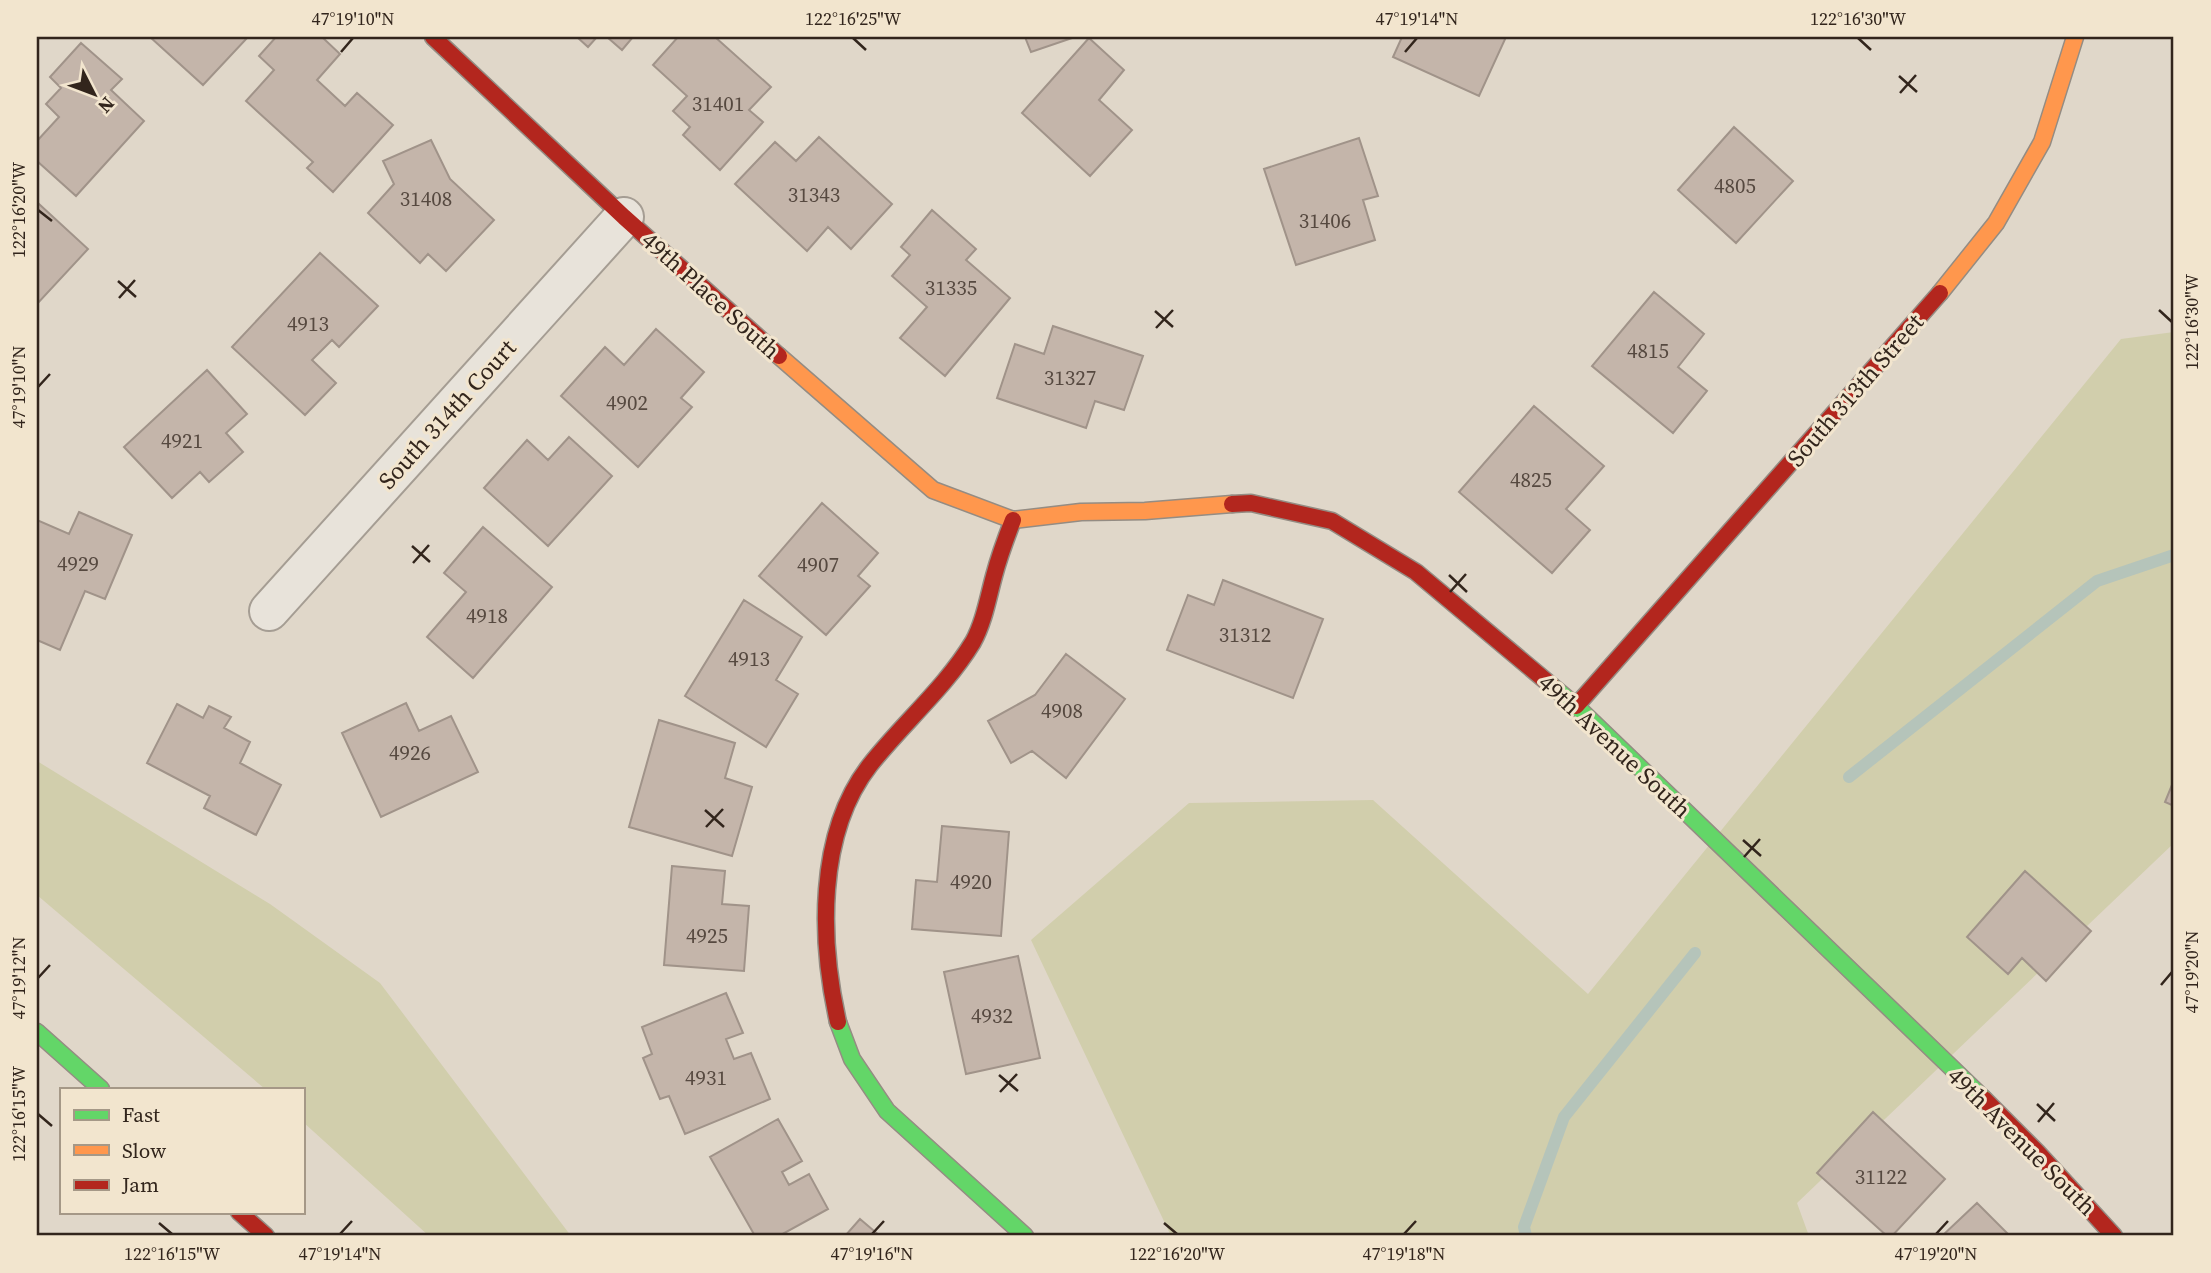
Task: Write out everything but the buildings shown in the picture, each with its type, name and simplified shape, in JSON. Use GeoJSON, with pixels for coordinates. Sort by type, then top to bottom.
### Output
{"type":"FeatureCollection","features":[{"type":"Feature","properties":{"kind":"street","name":"49th Place South"},"geometry":{"type":"LineString","coordinates":[[433,37],[624,217],[842,413],[933,490],[1013,520]]}},
{"type":"Feature","properties":{"kind":"street","name":"South 313th Street"},"geometry":{"type":"LineString","coordinates":[[1576,706],[1937,298],[1996,223],[2042,142],[2075,37]]}},
{"type":"Feature","properties":{"kind":"street","name":"South 314th Court"},"geometry":{"type":"LineString","coordinates":[[270,611],[624,217]]}},
{"type":"Feature","properties":{"kind":"street","name":"49th Avenue South"},"geometry":{"type":"LineString","coordinates":[[1013,520],[1080,512],[1145,511],[1251,503],[1332,521],[1416,572],[1576,706],[2037,1152],[2109,1231]]}},
{"type":"Feature","properties":{"kind":"street"},"geometry":{"type":"LineString","coordinates":[[1013,520],[974,639],[866,771],[847,808],[832,846],[825,928],[828,976],[838,1025],[853,1062],[869,1088],[887,1111],[1024,1236]]}},
{"type":"Feature","properties":{"kind":"street"},"geometry":{"type":"LineString","coordinates":[[37,1032],[100,1088]]}},
{"type":"Feature","properties":{"kind":"street"},"geometry":{"type":"LineString","coordinates":[[241,1214],[266,1236]]}},
{"type":"Feature","properties":{"kind":"shaded area"},"geometry":{"type":"Polygon","coordinates":[[[2174,332],[2174,843],[1797,1203],[1809,1236],[1171,1236],[1031,940],[1189,803],[1373,800],[1588,994],[2121,339],[2174,332]]]}},
{"type":"Feature","properties":{"kind":"shaded area"},"geometry":{"type":"Polygon","coordinates":[[[37,761],[270,904],[380,983],[571,1236],[429,1236],[304,1123],[304,1088],[264,1088],[37,895],[37,761]]]}},
{"type":"Feature","properties":{"kind":"waterway"},"geometry":{"type":"LineString","coordinates":[[1849,777],[2097,581],[2174,555]]}},
{"type":"Feature","properties":{"kind":"waterway"},"geometry":{"type":"LineString","coordinates":[[1526,1236],[1524,1227],[1564,1117],[1695,953]]}},
{"type":"Feature","properties":{"kind":"traffic: fast"},"geometry":{"type":"LineString","coordinates":[[1552,686],[1576,706],[1984,1099]]}},
{"type":"Feature","properties":{"kind":"traffic: fast"},"geometry":{"type":"LineString","coordinates":[[838,1022],[852,1059],[887,1111],[1025,1236]]}},
{"type":"Feature","properties":{"kind":"traffic: fast"},"geometry":{"type":"LineString","coordinates":[[37,1032],[100,1088]]}},
{"type":"Feature","properties":{"kind":"traffic: slow"},"geometry":{"type":"LineString","coordinates":[[1940,293],[1996,223],[2042,142],[2075,37]]}},
{"type":"Feature","properties":{"kind":"traffic: slow"},"geometry":{"type":"LineString","coordinates":[[779,356],[933,490],[1013,520],[1081,512],[1145,511],[1232,504]]}},
{"type":"Feature","properties":{"kind":"traffic: jam"},"geometry":{"type":"LineString","coordinates":[[433,37],[624,217],[779,356]]}},
{"type":"Feature","properties":{"kind":"traffic: jam"},"geometry":{"type":"LineString","coordinates":[[1576,706],[1940,293]]}},
{"type":"Feature","properties":{"kind":"traffic: jam"},"geometry":{"type":"LineString","coordinates":[[1232,504],[1251,503],[1332,521],[1416,572],[1552,686]]}},
{"type":"Feature","properties":{"kind":"traffic: jam"},"geometry":{"type":"LineString","coordinates":[[838,1022],[832,991],[826,924],[831,856],[840,823],[852,793],[870,765],[950,675],[973,642],[1013,520]]}},
{"type":"Feature","properties":{"kind":"traffic: jam"},"geometry":{"type":"LineString","coordinates":[[1984,1099],[2114,1236]]}},
{"type":"Feature","properties":{"kind":"traffic: jam"},"geometry":{"type":"LineString","coordinates":[[241,1214],[266,1236]]}}]}
